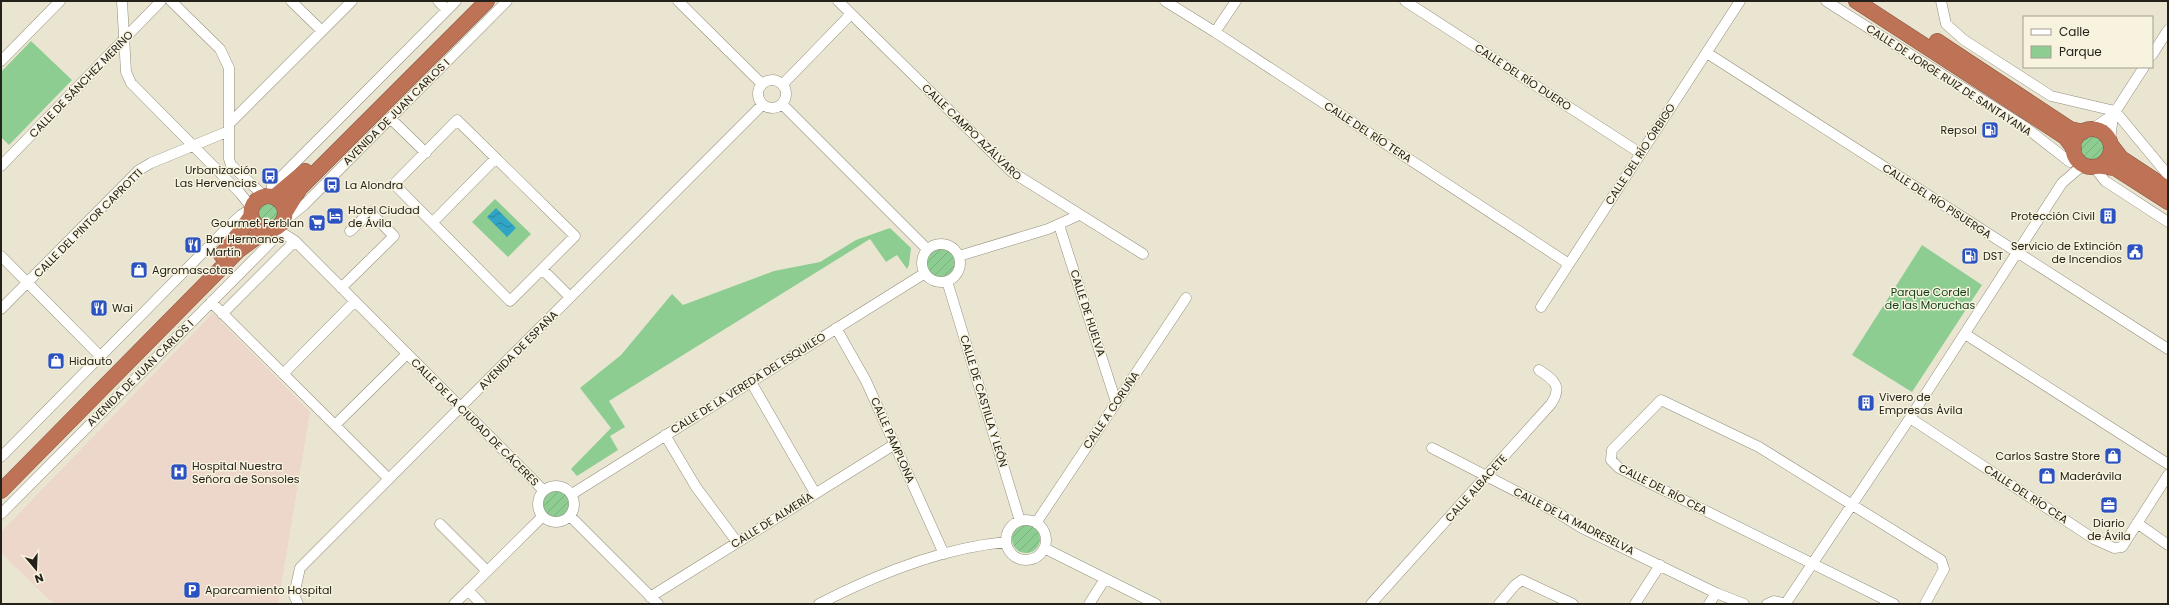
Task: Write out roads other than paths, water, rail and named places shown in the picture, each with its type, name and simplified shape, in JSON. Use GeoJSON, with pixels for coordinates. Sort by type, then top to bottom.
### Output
{"type":"FeatureCollection","features":[{"type":"Feature","properties":{"kind":"highway"},"geometry":{"type":"LineString","coordinates":[[1,478],[232,243],[256,200],[270,196],[294,182],[473,1]]}},
{"type":"Feature","properties":{"kind":"highway","name":"AVENIDA DE JUAN CARLOS I"},"geometry":{"type":"LineString","coordinates":[[1,491],[239,250],[278,224],[300,188],[487,1]]}},
{"type":"Feature","properties":{"kind":"highway","name":"CALLE DE JORGE RUIZ DE SANTAYANA"},"geometry":{"type":"LineString","coordinates":[[1856,1],[2066,137],[2082,160],[2115,168],[2167,199]]}},
{"type":"Feature","properties":{"kind":"highway","name":"CALLE DE JORGE RUIZ DE SANTAYANA"},"geometry":{"type":"LineString","coordinates":[[1875,1],[2070,129],[2102,132],[2121,158],[2167,199]]}},
{"type":"Feature","properties":{"kind":"highway"},"geometry":{"type":"LineString","coordinates":[[2086,131],[2076,139],[2082,160],[2107,160],[2110,143]]}},
{"type":"Feature","properties":{"kind":"highway"},"geometry":{"type":"LineString","coordinates":[[251,211],[254,223],[278,224],[282,202],[270,196]]}},
{"type":"Feature","properties":{"kind":"street"},"geometry":{"type":"LineString","coordinates":[[1,61],[60,1]]}},
{"type":"Feature","properties":{"kind":"street"},"geometry":{"type":"LineString","coordinates":[[1,457],[228,227],[241,215],[251,211],[240,193],[131,83],[126,72],[122,1]]}},
{"type":"Feature","properties":{"kind":"street","name":"CALLE DE SÁNCHEZ MERINO"},"geometry":{"type":"LineString","coordinates":[[1,166],[161,1]]}},
{"type":"Feature","properties":{"kind":"street"},"geometry":{"type":"LineString","coordinates":[[171,1],[220,49],[229,68],[229,128],[231,165],[270,196],[272,186],[456,1]]}},
{"type":"Feature","properties":{"kind":"street"},"geometry":{"type":"LineString","coordinates":[[291,1],[322,31]]}},
{"type":"Feature","properties":{"kind":"street","name":"CALLE DEL PINTOR CAPROTTI"},"geometry":{"type":"LineString","coordinates":[[1,310],[139,170],[151,163],[194,147],[229,128],[352,1]]}},
{"type":"Feature","properties":{"kind":"street"},"geometry":{"type":"LineString","coordinates":[[438,1],[447,10]]}},
{"type":"Feature","properties":{"kind":"street","name":"AVENIDA DE JUAN CARLOS I"},"geometry":{"type":"LineString","coordinates":[[1,514],[271,242],[278,224],[304,205],[507,1]]}},
{"type":"Feature","properties":{"kind":"street"},"geometry":{"type":"LineString","coordinates":[[678,1],[762,84]]}},
{"type":"Feature","properties":{"kind":"street","name":"CALLE CAMPO AZÁLVARO"},"geometry":{"type":"LineString","coordinates":[[838,1],[1012,172],[1143,254]]}},
{"type":"Feature","properties":{"kind":"street","name":"CALLE DEL RÍO TERA"},"geometry":{"type":"LineString","coordinates":[[1165,1],[1215,32],[1569,264]]}},
{"type":"Feature","properties":{"kind":"street"},"geometry":{"type":"LineString","coordinates":[[1215,32],[1236,1]]}},
{"type":"Feature","properties":{"kind":"street","name":"CALLE DEL RÍO DUERO"},"geometry":{"type":"LineString","coordinates":[[1405,1],[1640,153]]}},
{"type":"Feature","properties":{"kind":"street","name":"CALLE DEL RÍO ÓRBIGO"},"geometry":{"type":"LineString","coordinates":[[1541,307],[1740,1]]}},
{"type":"Feature","properties":{"kind":"street","name":"CALLE DE JORGE RUIZ DE SANTAYANA"},"geometry":{"type":"LineString","coordinates":[[1826,1],[2025,127],[2082,160],[2105,181],[2168,222]]}},
{"type":"Feature","properties":{"kind":"street"},"geometry":{"type":"LineString","coordinates":[[1941,1],[1946,24],[1964,40],[2051,96],[2114,113],[2168,175]]}},
{"type":"Feature","properties":{"kind":"street"},"geometry":{"type":"LineString","coordinates":[[783,84],[851,14]]}},
{"type":"Feature","properties":{"kind":"street"},"geometry":{"type":"LineString","coordinates":[[2153,53],[2168,30]]}},
{"type":"Feature","properties":{"kind":"street","name":"CALLE DEL RÍO PISUERGA"},"geometry":{"type":"LineString","coordinates":[[1707,52],[2168,349]]}},
{"type":"Feature","properties":{"kind":"street"},"geometry":{"type":"LineString","coordinates":[[2086,131],[2114,113],[2143,68]]}},
{"type":"Feature","properties":{"kind":"street"},"geometry":{"type":"LineString","coordinates":[[772,80],[783,84],[787,94],[783,105],[772,109],[762,104],[758,95],[762,84],[772,80]]}},
{"type":"Feature","properties":{"kind":"street","name":"AVENIDA DE ESPAÑA"},"geometry":{"type":"LineString","coordinates":[[298,604],[294,595],[300,568],[762,104]]}},
{"type":"Feature","properties":{"kind":"street"},"geometry":{"type":"LineString","coordinates":[[783,105],[927,249]]}},
{"type":"Feature","properties":{"kind":"street"},"geometry":{"type":"LineString","coordinates":[[2110,143],[2114,113]]}},
{"type":"Feature","properties":{"kind":"street"},"geometry":{"type":"LineString","coordinates":[[390,118],[426,153]]}},
{"type":"Feature","properties":{"kind":"street"},"geometry":{"type":"LineString","coordinates":[[458,120],[496,158],[575,236],[543,270],[510,301],[394,184],[458,120]]}},
{"type":"Feature","properties":{"kind":"street"},"geometry":{"type":"LineString","coordinates":[[433,222],[496,158]]}},
{"type":"Feature","properties":{"kind":"street"},"geometry":{"type":"LineString","coordinates":[[1767,604],[1774,601],[1786,604],[1910,418],[2062,183],[2082,160]]}},
{"type":"Feature","properties":{"kind":"street"},"geometry":{"type":"LineString","coordinates":[[341,288],[394,236],[370,212],[350,231]]}},
{"type":"Feature","properties":{"kind":"street"},"geometry":{"type":"LineString","coordinates":[[959,256],[1059,225],[1079,215]]}},
{"type":"Feature","properties":{"kind":"street","name":"CALLE DE LA CIUDAD DE CÁCERES"},"geometry":{"type":"LineString","coordinates":[[278,224],[543,490]]}},
{"type":"Feature","properties":{"kind":"street","name":"CALLE DE HUELVA"},"geometry":{"type":"LineString","coordinates":[[1059,225],[1116,402]]}},
{"type":"Feature","properties":{"kind":"street"},"geometry":{"type":"LineString","coordinates":[[222,314],[295,241]]}},
{"type":"Feature","properties":{"kind":"street"},"geometry":{"type":"LineString","coordinates":[[935,244],[945,244],[953,248],[959,256],[960,266],[955,275],[947,281],[938,282],[931,279],[925,273],[922,265],[923,257],[927,249],[935,244]]}},
{"type":"Feature","properties":{"kind":"street"},"geometry":{"type":"LineString","coordinates":[[1,256],[100,356]]}},
{"type":"Feature","properties":{"kind":"street"},"geometry":{"type":"LineString","coordinates":[[543,270],[570,297]]}},
{"type":"Feature","properties":{"kind":"street","name":"CALLE DE LA VEREDA DEL ESQUILEO"},"geometry":{"type":"LineString","coordinates":[[572,494],[925,273]]}},
{"type":"Feature","properties":{"kind":"street","name":"CALLE DE CASTILLA Y LEÓN"},"geometry":{"type":"LineString","coordinates":[[947,281],[1020,521]]}},
{"type":"Feature","properties":{"kind":"street","name":"CALLE A CORUÑA"},"geometry":{"type":"LineString","coordinates":[[1036,522],[1186,298]]}},
{"type":"Feature","properties":{"kind":"street"},"geometry":{"type":"LineString","coordinates":[[283,374],[355,301]]}},
{"type":"Feature","properties":{"kind":"street"},"geometry":{"type":"LineString","coordinates":[[211,302],[389,479]]}},
{"type":"Feature","properties":{"kind":"street","name":"CALLE PAMPLONA"},"geometry":{"type":"LineString","coordinates":[[836,328],[866,381],[944,554]]}},
{"type":"Feature","properties":{"kind":"street"},"geometry":{"type":"LineString","coordinates":[[1965,334],[2168,464]]}},
{"type":"Feature","properties":{"kind":"street","name":"CALLE DE LA CIUDAD DE CÁCERES"},"geometry":{"type":"LineString","coordinates":[[335,426],[407,354]]}},
{"type":"Feature","properties":{"kind":"street","name":"CALLE ALBACETE"},"geometry":{"type":"LineString","coordinates":[[1371,604],[1551,404],[1556,396],[1557,388],[1554,380],[1539,370]]}},
{"type":"Feature","properties":{"kind":"street"},"geometry":{"type":"LineString","coordinates":[[751,382],[815,493]]}},
{"type":"Feature","properties":{"kind":"street","name":"CALLE DEL RÍO CEA"},"geometry":{"type":"LineString","coordinates":[[1894,604],[1619,468],[1611,460],[1612,450],[1661,400],[1759,447],[1941,560],[1944,569],[1925,604]]}},
{"type":"Feature","properties":{"kind":"street","name":"CALLE DEL RÍO CEA"},"geometry":{"type":"LineString","coordinates":[[1910,418],[2094,539],[2114,548],[2122,547],[2168,475]]}},
{"type":"Feature","properties":{"kind":"street"},"geometry":{"type":"LineString","coordinates":[[665,435],[696,487],[737,542]]}},
{"type":"Feature","properties":{"kind":"street","name":"CALLE DE ALMERÍA"},"geometry":{"type":"LineString","coordinates":[[650,596],[895,444]]}},
{"type":"Feature","properties":{"kind":"street","name":"CALLE DE LA MADRESELVA"},"geometry":{"type":"LineString","coordinates":[[1432,448],[1558,513],[1582,528],[1716,593],[1744,604]]}},
{"type":"Feature","properties":{"kind":"street"},"geometry":{"type":"LineString","coordinates":[[553,485],[564,487],[572,494],[574,509],[570,516],[561,522],[551,522],[542,517],[538,508],[538,498],[543,490],[553,485]]}},
{"type":"Feature","properties":{"kind":"street"},"geometry":{"type":"LineString","coordinates":[[570,516],[658,604]]}},
{"type":"Feature","properties":{"kind":"street"},"geometry":{"type":"LineString","coordinates":[[454,604],[542,517]]}},
{"type":"Feature","properties":{"kind":"street"},"geometry":{"type":"LineString","coordinates":[[1028,520],[1036,522],[1043,529],[1046,539],[1044,548],[1038,556],[1028,560],[1018,558],[1010,552],[1006,542],[1010,529],[1020,521],[1028,520]]}},
{"type":"Feature","properties":{"kind":"street"},"geometry":{"type":"LineString","coordinates":[[2137,523],[2168,545]]}},
{"type":"Feature","properties":{"kind":"street"},"geometry":{"type":"LineString","coordinates":[[440,524],[487,571]]}},
{"type":"Feature","properties":{"kind":"street"},"geometry":{"type":"LineString","coordinates":[[819,604],[851,587],[944,554],[1006,542]]}},
{"type":"Feature","properties":{"kind":"street"},"geometry":{"type":"LineString","coordinates":[[1044,548],[1156,604]]}},
{"type":"Feature","properties":{"kind":"street"},"geometry":{"type":"LineString","coordinates":[[1635,604],[1660,565]]}},
{"type":"Feature","properties":{"kind":"street"},"geometry":{"type":"LineString","coordinates":[[1089,604],[1105,579]]}},
{"type":"Feature","properties":{"kind":"street"},"geometry":{"type":"LineString","coordinates":[[1499,604],[1515,585],[1522,580],[1527,581],[1572,604]]}},
{"type":"Feature","properties":{"kind":"street"},"geometry":{"type":"LineString","coordinates":[[468,590],[481,604]]}},
{"type":"Feature","properties":{"kind":"street"},"geometry":{"type":"LineString","coordinates":[[1709,604],[1716,593]]}},
{"type":"Feature","properties":{"kind":"water"},"geometry":{"type":"Polygon","coordinates":[[[496,208],[516,228],[507,237],[487,217],[496,208]]]}},
{"type":"Feature","properties":{"kind":"place","name":"Repsol"},"geometry":{"type":"Point","coordinates":[1990,130]}},
{"type":"Feature","properties":{"kind":"place","name":"Urbanización Las Hervencias"},"geometry":{"type":"Point","coordinates":[270,176]}},
{"type":"Feature","properties":{"kind":"place","name":"La Alondra"},"geometry":{"type":"Point","coordinates":[332,185]}},
{"type":"Feature","properties":{"kind":"place","name":"Hotel Ciudad de Ávila"},"geometry":{"type":"Point","coordinates":[335,216]}},
{"type":"Feature","properties":{"kind":"place","name":"Protección Civil"},"geometry":{"type":"Point","coordinates":[2108,216]}},
{"type":"Feature","properties":{"kind":"place","name":"Gourmet Ferblan"},"geometry":{"type":"Point","coordinates":[317,223]}},
{"type":"Feature","properties":{"kind":"place","name":"Bar Hermanos Martín"},"geometry":{"type":"Point","coordinates":[193,245]}},
{"type":"Feature","properties":{"kind":"place","name":"Servicio de Extinción de Incendios"},"geometry":{"type":"Point","coordinates":[2135,252]}},
{"type":"Feature","properties":{"kind":"place","name":"DST"},"geometry":{"type":"Point","coordinates":[1970,256]}},
{"type":"Feature","properties":{"kind":"place","name":"Agromascotas"},"geometry":{"type":"Point","coordinates":[139,270]}},
{"type":"Feature","properties":{"kind":"place","name":"Wai"},"geometry":{"type":"Point","coordinates":[99,308]}},
{"type":"Feature","properties":{"kind":"place","name":"Hidauto"},"geometry":{"type":"Point","coordinates":[56,361]}},
{"type":"Feature","properties":{"kind":"place","name":"Vivero de Empresas Ávila"},"geometry":{"type":"Point","coordinates":[1866,403]}},
{"type":"Feature","properties":{"kind":"place","name":"Carlos Sastre Store"},"geometry":{"type":"Point","coordinates":[2113,456]}},
{"type":"Feature","properties":{"kind":"place","name":"Hospital Nuestra Señora de Sonsoles"},"geometry":{"type":"Point","coordinates":[179,472]}},
{"type":"Feature","properties":{"kind":"place","name":"Maderávila"},"geometry":{"type":"Point","coordinates":[2047,476]}},
{"type":"Feature","properties":{"kind":"place","name":"Diario de Ávila"},"geometry":{"type":"Point","coordinates":[2109,505]}},
{"type":"Feature","properties":{"kind":"place","name":"Aparcamiento Hospital"},"geometry":{"type":"Point","coordinates":[192,590]}},
{"type":"Feature","properties":{"kind":"park label","name":"Parque Cordel de las Moruchas"},"geometry":{"type":"Point","coordinates":[1930,298]}}]}
